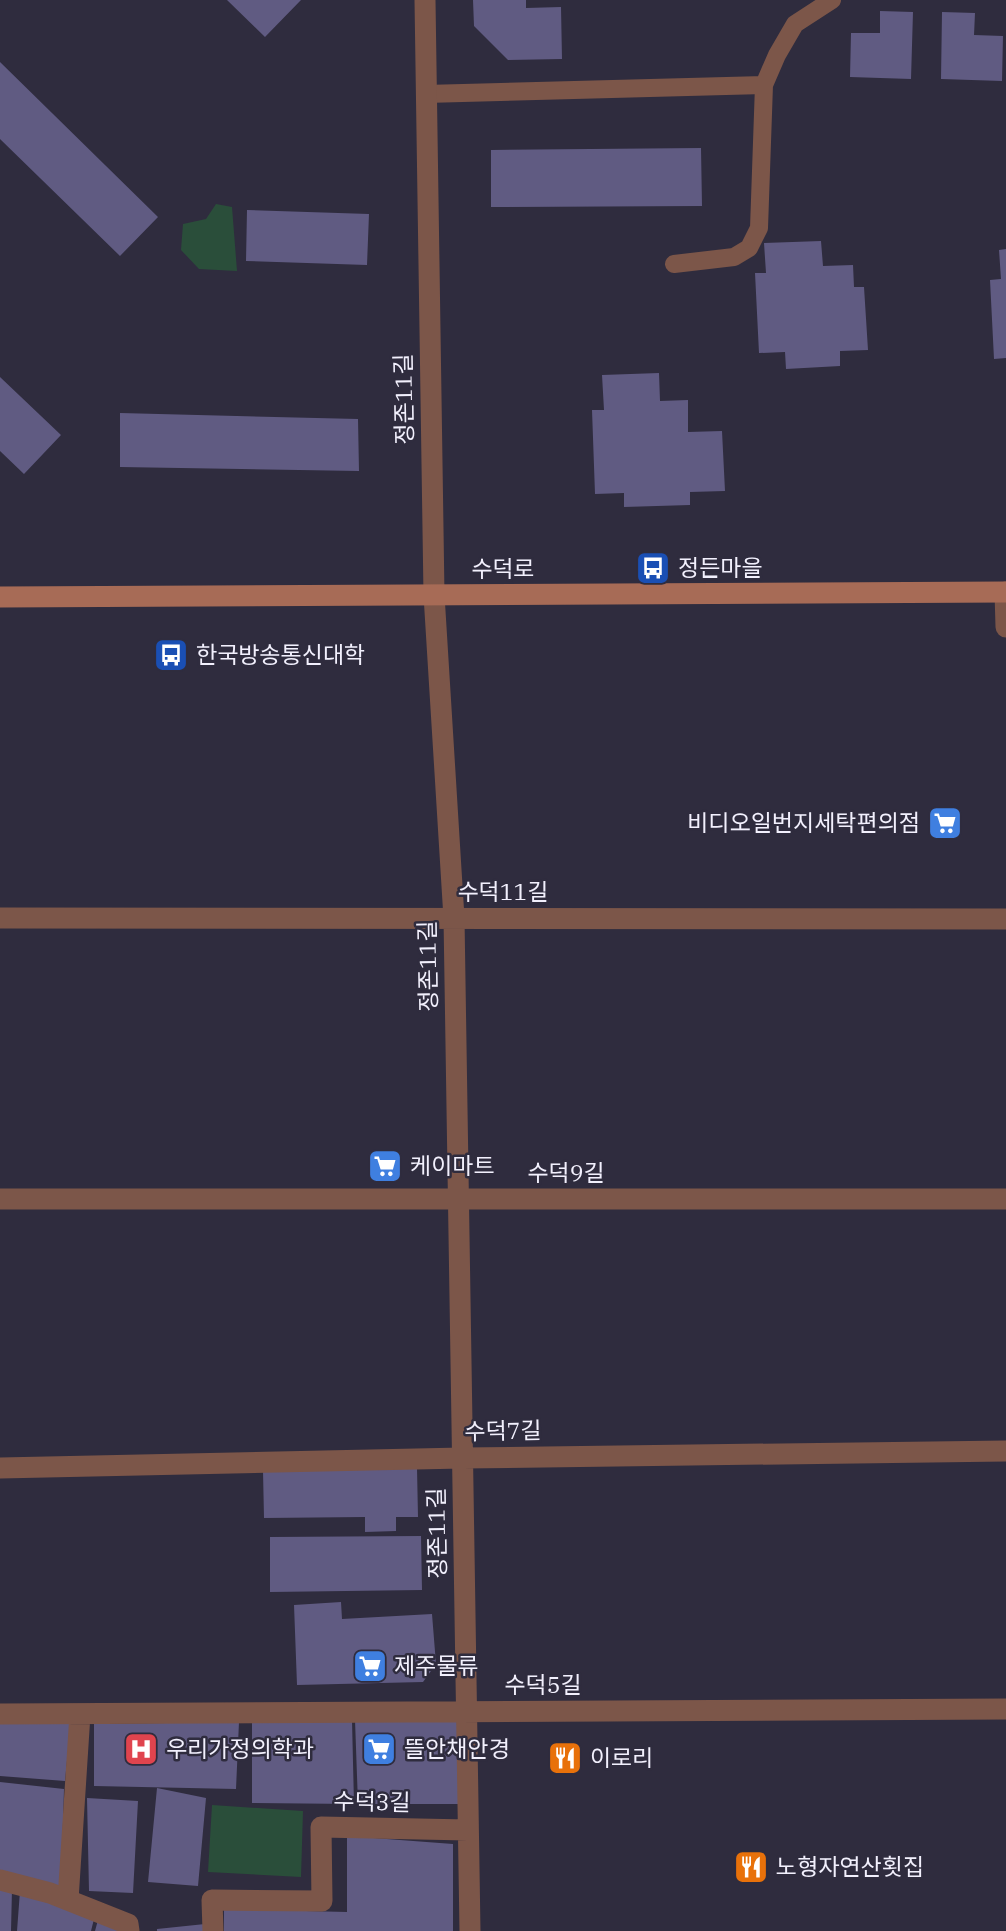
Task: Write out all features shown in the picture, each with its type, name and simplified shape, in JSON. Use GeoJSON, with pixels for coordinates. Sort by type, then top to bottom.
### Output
{"type":"FeatureCollection","features":[{"type":"Feature","properties":{"kind":"main road","name":"수덕로"},"geometry":{"type":"LineString","coordinates":[[0,597],[1006,592]]}},
{"type":"Feature","properties":{"kind":"street","name":"정존11길"},"geometry":{"type":"LineString","coordinates":[[425,0],[433,595],[454,918],[470,1931]]}},
{"type":"Feature","properties":{"kind":"street"},"geometry":{"type":"LineString","coordinates":[[1006,592],[1006,627]]}},
{"type":"Feature","properties":{"kind":"street","name":"수덕11길"},"geometry":{"type":"LineString","coordinates":[[0,918],[1006,919]]}},
{"type":"Feature","properties":{"kind":"street","name":"수덕9길"},"geometry":{"type":"LineString","coordinates":[[0,1199],[1006,1199]]}},
{"type":"Feature","properties":{"kind":"street","name":"수덕7길"},"geometry":{"type":"LineString","coordinates":[[0,1468],[462,1458],[1006,1451]]}},
{"type":"Feature","properties":{"kind":"street","name":"수덕5길"},"geometry":{"type":"LineString","coordinates":[[0,1714],[1006,1709]]}},
{"type":"Feature","properties":{"kind":"street"},"geometry":{"type":"LineString","coordinates":[[68,1900],[80,1714]]}},
{"type":"Feature","properties":{"kind":"street","name":"수덕3길"},"geometry":{"type":"LineString","coordinates":[[214,1931],[212,1900],[322,1901],[321,1827],[468,1830]]}},
{"type":"Feature","properties":{"kind":"street"},"geometry":{"type":"LineString","coordinates":[[0,1880],[68,1900],[128,1924],[129,1931]]}},
{"type":"Feature","properties":{"kind":"lane"},"geometry":{"type":"LineString","coordinates":[[674,264],[734,257],[750,248],[759,228],[764,85],[795,24],[832,0]]}},
{"type":"Feature","properties":{"kind":"lane"},"geometry":{"type":"LineString","coordinates":[[425,94],[764,85]]}},
{"type":"Feature","properties":{"kind":"green space"},"geometry":{"type":"Polygon","coordinates":[[[216,204],[232,207],[237,271],[199,269],[181,250],[183,224],[206,219],[216,204]]]}},
{"type":"Feature","properties":{"kind":"green space"},"geometry":{"type":"Polygon","coordinates":[[[212,1805],[303,1811],[301,1877],[208,1872],[212,1805]]]}},
{"type":"Feature","properties":{"kind":"building"},"geometry":{"type":"Polygon","coordinates":[[[227,0],[301,0],[265,37],[227,0]]]}},
{"type":"Feature","properties":{"kind":"building"},"geometry":{"type":"Polygon","coordinates":[[[473,0],[526,0],[526,8],[561,7],[562,59],[508,60],[474,26],[473,0]]]}},
{"type":"Feature","properties":{"kind":"building"},"geometry":{"type":"Polygon","coordinates":[[[880,11],[913,12],[911,79],[850,77],[851,33],[880,33],[880,11]]]}},
{"type":"Feature","properties":{"kind":"building"},"geometry":{"type":"Polygon","coordinates":[[[942,12],[975,13],[974,35],[1003,36],[1002,81],[941,79],[942,12]]]}},
{"type":"Feature","properties":{"kind":"building"},"geometry":{"type":"Polygon","coordinates":[[[0,62],[158,217],[120,256],[0,139],[0,62]]]}},
{"type":"Feature","properties":{"kind":"building"},"geometry":{"type":"Polygon","coordinates":[[[701,148],[702,206],[491,207],[491,150],[701,148]]]}},
{"type":"Feature","properties":{"kind":"building"},"geometry":{"type":"Polygon","coordinates":[[[247,210],[369,214],[367,265],[246,261],[247,210]]]}},
{"type":"Feature","properties":{"kind":"building"},"geometry":{"type":"Polygon","coordinates":[[[821,241],[823,266],[853,265],[854,287],[864,287],[868,350],[840,351],[840,366],[786,369],[785,352],[759,353],[755,273],[766,273],[764,243],[821,241]]]}},
{"type":"Feature","properties":{"kind":"building"},"geometry":{"type":"Polygon","coordinates":[[[1006,249],[1006,358],[994,359],[990,280],[1001,279],[999,250],[1006,249]]]}},
{"type":"Feature","properties":{"kind":"building"},"geometry":{"type":"Polygon","coordinates":[[[659,373],[660,401],[688,400],[688,432],[722,431],[725,491],[690,492],[690,505],[624,507],[624,493],[595,494],[592,410],[604,410],[602,375],[659,373]]]}},
{"type":"Feature","properties":{"kind":"building"},"geometry":{"type":"Polygon","coordinates":[[[0,377],[61,435],[24,474],[0,451],[0,377]]]}},
{"type":"Feature","properties":{"kind":"building"},"geometry":{"type":"Polygon","coordinates":[[[120,413],[358,419],[359,471],[120,467],[120,413]]]}},
{"type":"Feature","properties":{"kind":"building"},"geometry":{"type":"Polygon","coordinates":[[[417,1468],[418,1517],[396,1517],[396,1531],[365,1532],[365,1517],[264,1518],[263,1471],[417,1468]]]}},
{"type":"Feature","properties":{"kind":"building"},"geometry":{"type":"Polygon","coordinates":[[[421,1536],[422,1590],[270,1592],[270,1537],[421,1536]]]}},
{"type":"Feature","properties":{"kind":"building"},"geometry":{"type":"Polygon","coordinates":[[[341,1602],[342,1619],[432,1614],[436,1664],[423,1682],[297,1685],[294,1605],[341,1602]]]}},
{"type":"Feature","properties":{"kind":"building"},"geometry":{"type":"Polygon","coordinates":[[[252,1717],[352,1720],[354,1804],[252,1803],[252,1717]]]}},
{"type":"Feature","properties":{"kind":"building"},"geometry":{"type":"Polygon","coordinates":[[[460,1719],[466,1804],[358,1804],[355,1720],[460,1719]]]}},
{"type":"Feature","properties":{"kind":"building"},"geometry":{"type":"Polygon","coordinates":[[[71,1721],[65,1781],[0,1776],[0,1724],[71,1721]]]}},
{"type":"Feature","properties":{"kind":"building"},"geometry":{"type":"Polygon","coordinates":[[[239,1722],[236,1789],[94,1786],[94,1724],[239,1722]]]}},
{"type":"Feature","properties":{"kind":"building"},"geometry":{"type":"Polygon","coordinates":[[[0,1782],[64,1789],[61,1888],[0,1871],[0,1782]]]}},
{"type":"Feature","properties":{"kind":"building"},"geometry":{"type":"Polygon","coordinates":[[[157,1788],[206,1798],[198,1886],[148,1882],[157,1788]]]}},
{"type":"Feature","properties":{"kind":"building"},"geometry":{"type":"Polygon","coordinates":[[[87,1798],[138,1801],[133,1893],[89,1891],[87,1798]]]}},
{"type":"Feature","properties":{"kind":"building"},"geometry":{"type":"Polygon","coordinates":[[[347,1836],[453,1844],[453,1931],[224,1931],[224,1909],[347,1912],[347,1836]]]}},
{"type":"Feature","properties":{"kind":"building"},"geometry":{"type":"Polygon","coordinates":[[[0,1886],[12,1889],[11,1931],[0,1931],[0,1886]]]}},
{"type":"Feature","properties":{"kind":"building"},"geometry":{"type":"Polygon","coordinates":[[[20,1891],[94,1919],[91,1931],[17,1931],[20,1891]]]}},
{"type":"Feature","properties":{"kind":"building"},"geometry":{"type":"Polygon","coordinates":[[[98,1920],[124,1931],[95,1931],[98,1920]]]}},
{"type":"Feature","properties":{"kind":"building"},"geometry":{"type":"Polygon","coordinates":[[[205,1924],[205,1931],[157,1931],[157,1929],[205,1924]]]}},
{"type":"Feature","properties":{"kind":"place","name":"정든마을"},"geometry":{"type":"Point","coordinates":[653,568]}},
{"type":"Feature","properties":{"kind":"place","name":"한국방송통신대학"},"geometry":{"type":"Point","coordinates":[171,655]}},
{"type":"Feature","properties":{"kind":"place","name":"비디오일번지세탁편의점"},"geometry":{"type":"Point","coordinates":[945,823]}},
{"type":"Feature","properties":{"kind":"place","name":"케이마트"},"geometry":{"type":"Point","coordinates":[385,1166]}},
{"type":"Feature","properties":{"kind":"place","name":"제주물류"},"geometry":{"type":"Point","coordinates":[370,1666]}},
{"type":"Feature","properties":{"kind":"place","name":"우리가정의학과"},"geometry":{"type":"Point","coordinates":[141,1749]}},
{"type":"Feature","properties":{"kind":"place","name":"뜰안채안경"},"geometry":{"type":"Point","coordinates":[379,1749]}},
{"type":"Feature","properties":{"kind":"place","name":"이로리"},"geometry":{"type":"Point","coordinates":[565,1758]}},
{"type":"Feature","properties":{"kind":"place","name":"노형자연산횟집"},"geometry":{"type":"Point","coordinates":[751,1867]}}]}
